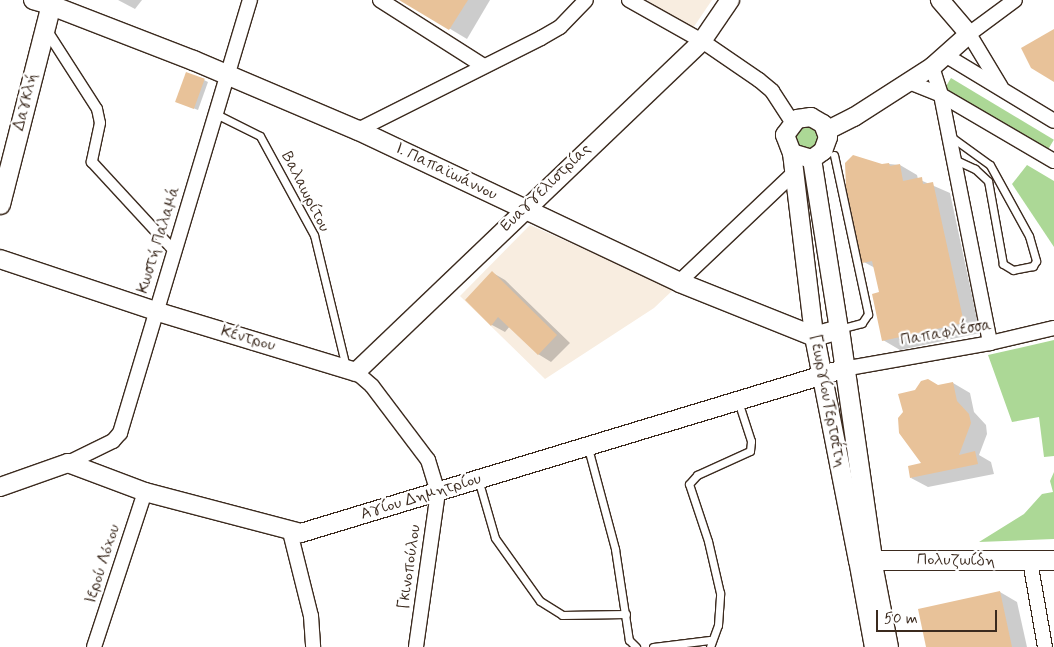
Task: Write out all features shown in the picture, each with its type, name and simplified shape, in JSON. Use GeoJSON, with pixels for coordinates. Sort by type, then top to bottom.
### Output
{"type":"FeatureCollection","features":[{"type":"Feature","properties":{"kind":"main road","name":"Ι. Παπαϊωάννου"},"geometry":{"type":"LineString","coordinates":[[45,2],[229,74],[358,130],[679,282],[814,336]]}},
{"type":"Feature","properties":{"kind":"main road","name":"Δαγκλή"},"geometry":{"type":"LineString","coordinates":[[0,204],[45,27],[45,2]]}},
{"type":"Feature","properties":{"kind":"main road"},"geometry":{"type":"LineString","coordinates":[[814,336],[839,329]]}},
{"type":"Feature","properties":{"kind":"main road","name":"ΓεωργίουΤερτσέτη"},"geometry":{"type":"LineString","coordinates":[[839,329],[865,560]]}},
{"type":"Feature","properties":{"kind":"main road","name":"ΓεωργίουΤερτσέτη"},"geometry":{"type":"LineString","coordinates":[[814,336],[865,560]]}},
{"type":"Feature","properties":{"kind":"main road","name":"Πολυζωίδη"},"geometry":{"type":"LineString","coordinates":[[865,560],[1054,560]]}},
{"type":"Feature","properties":{"kind":"street","name":"Κωστή Παλαμά"},"geometry":{"type":"LineString","coordinates":[[68,463],[113,441],[120,433],[250,0]]}},
{"type":"Feature","properties":{"kind":"street"},"geometry":{"type":"LineString","coordinates":[[380,0],[482,66]]}},
{"type":"Feature","properties":{"kind":"street"},"geometry":{"type":"LineString","coordinates":[[358,130],[560,27],[586,0]]}},
{"type":"Feature","properties":{"kind":"street"},"geometry":{"type":"LineString","coordinates":[[629,0],[702,41],[772,91],[792,122]]}},
{"type":"Feature","properties":{"kind":"street","name":"Ευαγγελιστρίας"},"geometry":{"type":"LineString","coordinates":[[351,370],[524,210],[702,41],[730,0]]}},
{"type":"Feature","properties":{"kind":"street"},"geometry":{"type":"LineString","coordinates":[[940,0],[969,34],[1003,90]]}},
{"type":"Feature","properties":{"kind":"street"},"geometry":{"type":"LineString","coordinates":[[826,131],[932,67],[969,34],[1015,0]]}},
{"type":"Feature","properties":{"kind":"street"},"geometry":{"type":"LineString","coordinates":[[45,27],[99,116],[92,162],[174,250]]}},
{"type":"Feature","properties":{"kind":"street"},"geometry":{"type":"LineString","coordinates":[[945,55],[1054,121]]}},
{"type":"Feature","properties":{"kind":"street"},"geometry":{"type":"LineString","coordinates":[[932,67],[941,95],[946,134],[990,343]]}},
{"type":"Feature","properties":{"kind":"street"},"geometry":{"type":"LineString","coordinates":[[909,82],[941,95],[1054,162]]}},
{"type":"Feature","properties":{"kind":"street"},"geometry":{"type":"LineString","coordinates":[[811,117],[826,131],[826,145],[812,159],[792,153],[785,135],[792,122],[811,117]]}},
{"type":"Feature","properties":{"kind":"street","name":"ΓεωργίουΤερτσέτη"},"geometry":{"type":"LineString","coordinates":[[792,153],[814,336]]}},
{"type":"Feature","properties":{"kind":"street","name":"ΓεωργίουΤερτσέτη"},"geometry":{"type":"LineString","coordinates":[[812,159],[839,329]]}},
{"type":"Feature","properties":{"kind":"street"},"geometry":{"type":"LineString","coordinates":[[679,282],[794,173]]}},
{"type":"Feature","properties":{"kind":"street","name":"Κέντρου"},"geometry":{"type":"LineString","coordinates":[[0,259],[155,312],[351,370],[372,386],[428,460],[438,492]]}},
{"type":"Feature","properties":{"kind":"street","name":"Παπαφλέσσα"},"geometry":{"type":"LineString","coordinates":[[843,369],[990,343],[1054,328]]}},
{"type":"Feature","properties":{"kind":"street","name":"Αγίου Δημητρίου"},"geometry":{"type":"LineString","coordinates":[[68,463],[145,492],[290,532],[313,530],[843,369]]}},
{"type":"Feature","properties":{"kind":"street"},"geometry":{"type":"LineString","coordinates":[[0,487],[68,463]]}},
{"type":"Feature","properties":{"kind":"street","name":"Ιερού Λόχου"},"geometry":{"type":"LineString","coordinates":[[94,647],[145,492]]}},
{"type":"Feature","properties":{"kind":"street","name":"Γκινοπούλου"},"geometry":{"type":"LineString","coordinates":[[416,647],[438,492]]}},
{"type":"Feature","properties":{"kind":"street"},"geometry":{"type":"LineString","coordinates":[[290,532],[312,616],[313,647]]}},
{"type":"Feature","properties":{"kind":"street","name":"ΓεωργίουΤερτσέτη"},"geometry":{"type":"LineString","coordinates":[[865,560],[874,647]]}},
{"type":"Feature","properties":{"kind":"street","name":"ΓεωργίουΤερτσέτη"},"geometry":{"type":"LineString","coordinates":[[865,560],[889,647]]}},
{"type":"Feature","properties":{"kind":"street"},"geometry":{"type":"LineString","coordinates":[[1030,560],[1045,647]]}},
{"type":"Feature","properties":{"kind":"lane","name":"Βαλαωρίτου"},"geometry":{"type":"LineString","coordinates":[[216,114],[260,136],[314,235],[351,370]]}},
{"type":"Feature","properties":{"kind":"lane"},"geometry":{"type":"LineString","coordinates":[[946,134],[990,165],[1029,236],[1036,261],[1033,266],[1010,270],[1003,264],[988,181],[975,169],[951,158]]}},
{"type":"Feature","properties":{"kind":"lane"},"geometry":{"type":"LineString","coordinates":[[834,155],[868,314],[862,323],[839,329]]}},
{"type":"Feature","properties":{"kind":"lane"},"geometry":{"type":"LineString","coordinates":[[653,647],[710,644],[718,625],[720,593],[708,541],[689,484],[697,475],[750,451],[751,441],[738,400]]}},
{"type":"Feature","properties":{"kind":"lane"},"geometry":{"type":"LineString","coordinates":[[588,448],[615,549],[629,640],[636,647]]}},
{"type":"Feature","properties":{"kind":"lane"},"geometry":{"type":"LineString","coordinates":[[478,479],[495,538],[540,600],[562,615],[626,614]]}},
{"type":"Feature","properties":{"kind":"shaded area"},"geometry":{"type":"Polygon","coordinates":[[[647,0],[712,0],[691,31],[647,0]]]}},
{"type":"Feature","properties":{"kind":"shaded area"},"geometry":{"type":"Polygon","coordinates":[[[530,225],[674,289],[654,308],[545,379],[460,296],[530,225]]]}},
{"type":"Feature","properties":{"kind":"green space"},"geometry":{"type":"Polygon","coordinates":[[[951,78],[1054,140],[1046,153],[943,91],[951,78]]]}},
{"type":"Feature","properties":{"kind":"green space"},"geometry":{"type":"Polygon","coordinates":[[[812,123],[823,141],[803,155],[790,134],[793,129],[812,123]]]}},
{"type":"Feature","properties":{"kind":"green space"},"geometry":{"type":"Polygon","coordinates":[[[1027,165],[1054,181],[1054,247],[1012,184],[1027,165]]]}},
{"type":"Feature","properties":{"kind":"green space"},"geometry":{"type":"Polygon","coordinates":[[[1054,340],[1054,456],[1044,457],[1039,417],[1012,422],[988,355],[1054,340]]]}},
{"type":"Feature","properties":{"kind":"green space"},"geometry":{"type":"Polygon","coordinates":[[[1054,472],[1054,539],[979,542],[1024,514],[1042,494],[1053,492],[1050,481],[1054,472]]]}},
{"type":"Feature","properties":{"kind":"building"},"geometry":{"type":"Polygon","coordinates":[[[399,0],[468,0],[449,30],[399,0]]]}},
{"type":"Feature","properties":{"kind":"building"},"geometry":{"type":"Polygon","coordinates":[[[1054,29],[1054,82],[1031,68],[1021,48],[1054,29]]]}},
{"type":"Feature","properties":{"kind":"building"},"geometry":{"type":"Polygon","coordinates":[[[186,72],[205,79],[194,109],[175,102],[186,72]]]}},
{"type":"Feature","properties":{"kind":"building"},"geometry":{"type":"Polygon","coordinates":[[[853,155],[882,164],[889,163],[890,166],[900,164],[903,181],[922,177],[923,184],[933,182],[964,323],[882,341],[872,294],[879,292],[872,261],[862,263],[846,187],[845,163],[853,155]]]}},
{"type":"Feature","properties":{"kind":"building"},"geometry":{"type":"Polygon","coordinates":[[[492,271],[557,335],[538,355],[498,317],[491,326],[465,300],[492,271]]]}},
{"type":"Feature","properties":{"kind":"building"},"geometry":{"type":"Polygon","coordinates":[[[928,379],[938,385],[953,382],[957,401],[969,414],[971,423],[959,455],[975,451],[978,464],[910,478],[908,466],[921,463],[899,433],[898,418],[903,412],[898,394],[915,390],[921,381],[928,379]]]}},
{"type":"Feature","properties":{"kind":"building"},"geometry":{"type":"Polygon","coordinates":[[[1000,591],[1012,647],[926,647],[918,609],[1000,591]]]}}]}
